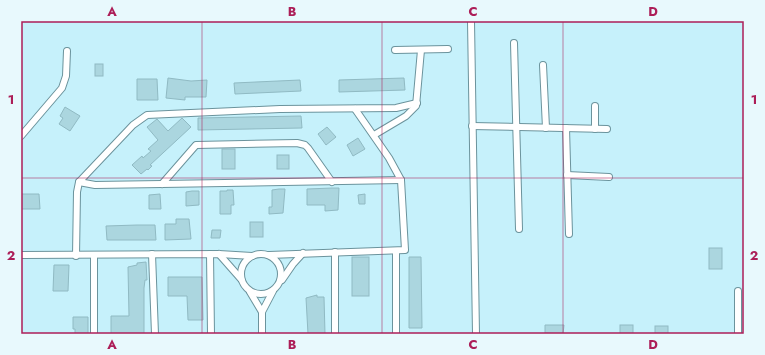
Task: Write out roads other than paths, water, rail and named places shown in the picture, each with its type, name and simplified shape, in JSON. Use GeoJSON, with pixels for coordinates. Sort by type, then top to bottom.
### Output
{"type":"FeatureCollection","features":[{"type":"Feature","properties":{"kind":"street"},"geometry":{"type":"LineString","coordinates":[[471,21],[476,334]]}},
{"type":"Feature","properties":{"kind":"street"},"geometry":{"type":"LineString","coordinates":[[514,43],[518,230]]}},
{"type":"Feature","properties":{"kind":"street"},"geometry":{"type":"LineString","coordinates":[[395,50],[448,49]]}},
{"type":"Feature","properties":{"kind":"street"},"geometry":{"type":"LineString","coordinates":[[374,135],[411,113],[417,103],[421,50]]}},
{"type":"Feature","properties":{"kind":"street"},"geometry":{"type":"LineString","coordinates":[[21,136],[62,88],[66,76],[66,51]]}},
{"type":"Feature","properties":{"kind":"street"},"geometry":{"type":"LineString","coordinates":[[543,65],[546,128]]}},
{"type":"Feature","properties":{"kind":"street"},"geometry":{"type":"LineString","coordinates":[[76,256],[77,192],[79,182],[133,125],[147,115],[272,110],[396,108],[417,103]]}},
{"type":"Feature","properties":{"kind":"street"},"geometry":{"type":"LineString","coordinates":[[595,106],[595,129]]}},
{"type":"Feature","properties":{"kind":"street"},"geometry":{"type":"LineString","coordinates":[[21,256],[219,254],[252,256],[263,254],[405,250],[402,180],[374,135],[355,109]]}},
{"type":"Feature","properties":{"kind":"street"},"geometry":{"type":"LineString","coordinates":[[472,126],[607,129]]}},
{"type":"Feature","properties":{"kind":"street"},"geometry":{"type":"LineString","coordinates":[[566,128],[569,234]]}},
{"type":"Feature","properties":{"kind":"street"},"geometry":{"type":"LineString","coordinates":[[162,184],[196,145],[297,143],[305,145],[308,148],[332,182]]}},
{"type":"Feature","properties":{"kind":"street"},"geometry":{"type":"LineString","coordinates":[[567,175],[609,177]]}},
{"type":"Feature","properties":{"kind":"street"},"geometry":{"type":"LineString","coordinates":[[79,182],[95,184],[162,184],[402,180]]}},
{"type":"Feature","properties":{"kind":"street"},"geometry":{"type":"LineString","coordinates":[[396,251],[396,334]]}},
{"type":"Feature","properties":{"kind":"street"},"geometry":{"type":"LineString","coordinates":[[335,252],[335,334]]}},
{"type":"Feature","properties":{"kind":"street"},"geometry":{"type":"LineString","coordinates":[[152,254],[155,334]]}},
{"type":"Feature","properties":{"kind":"street"},"geometry":{"type":"LineString","coordinates":[[210,254],[211,334]]}},
{"type":"Feature","properties":{"kind":"street"},"geometry":{"type":"LineString","coordinates":[[219,254],[241,279],[262,312]]}},
{"type":"Feature","properties":{"kind":"street"},"geometry":{"type":"LineString","coordinates":[[262,334],[262,312],[273,290],[293,264],[303,254]]}},
{"type":"Feature","properties":{"kind":"street"},"geometry":{"type":"LineString","coordinates":[[269,255],[280,266],[280,282]]}},
{"type":"Feature","properties":{"kind":"street"},"geometry":{"type":"LineString","coordinates":[[94,256],[94,334]]}},
{"type":"Feature","properties":{"kind":"street"},"geometry":{"type":"LineString","coordinates":[[241,279],[242,266],[252,256]]}},
{"type":"Feature","properties":{"kind":"street"},"geometry":{"type":"LineString","coordinates":[[250,292],[262,294],[273,290]]}},
{"type":"Feature","properties":{"kind":"street"},"geometry":{"type":"LineString","coordinates":[[738,290],[738,334]]}}]}
